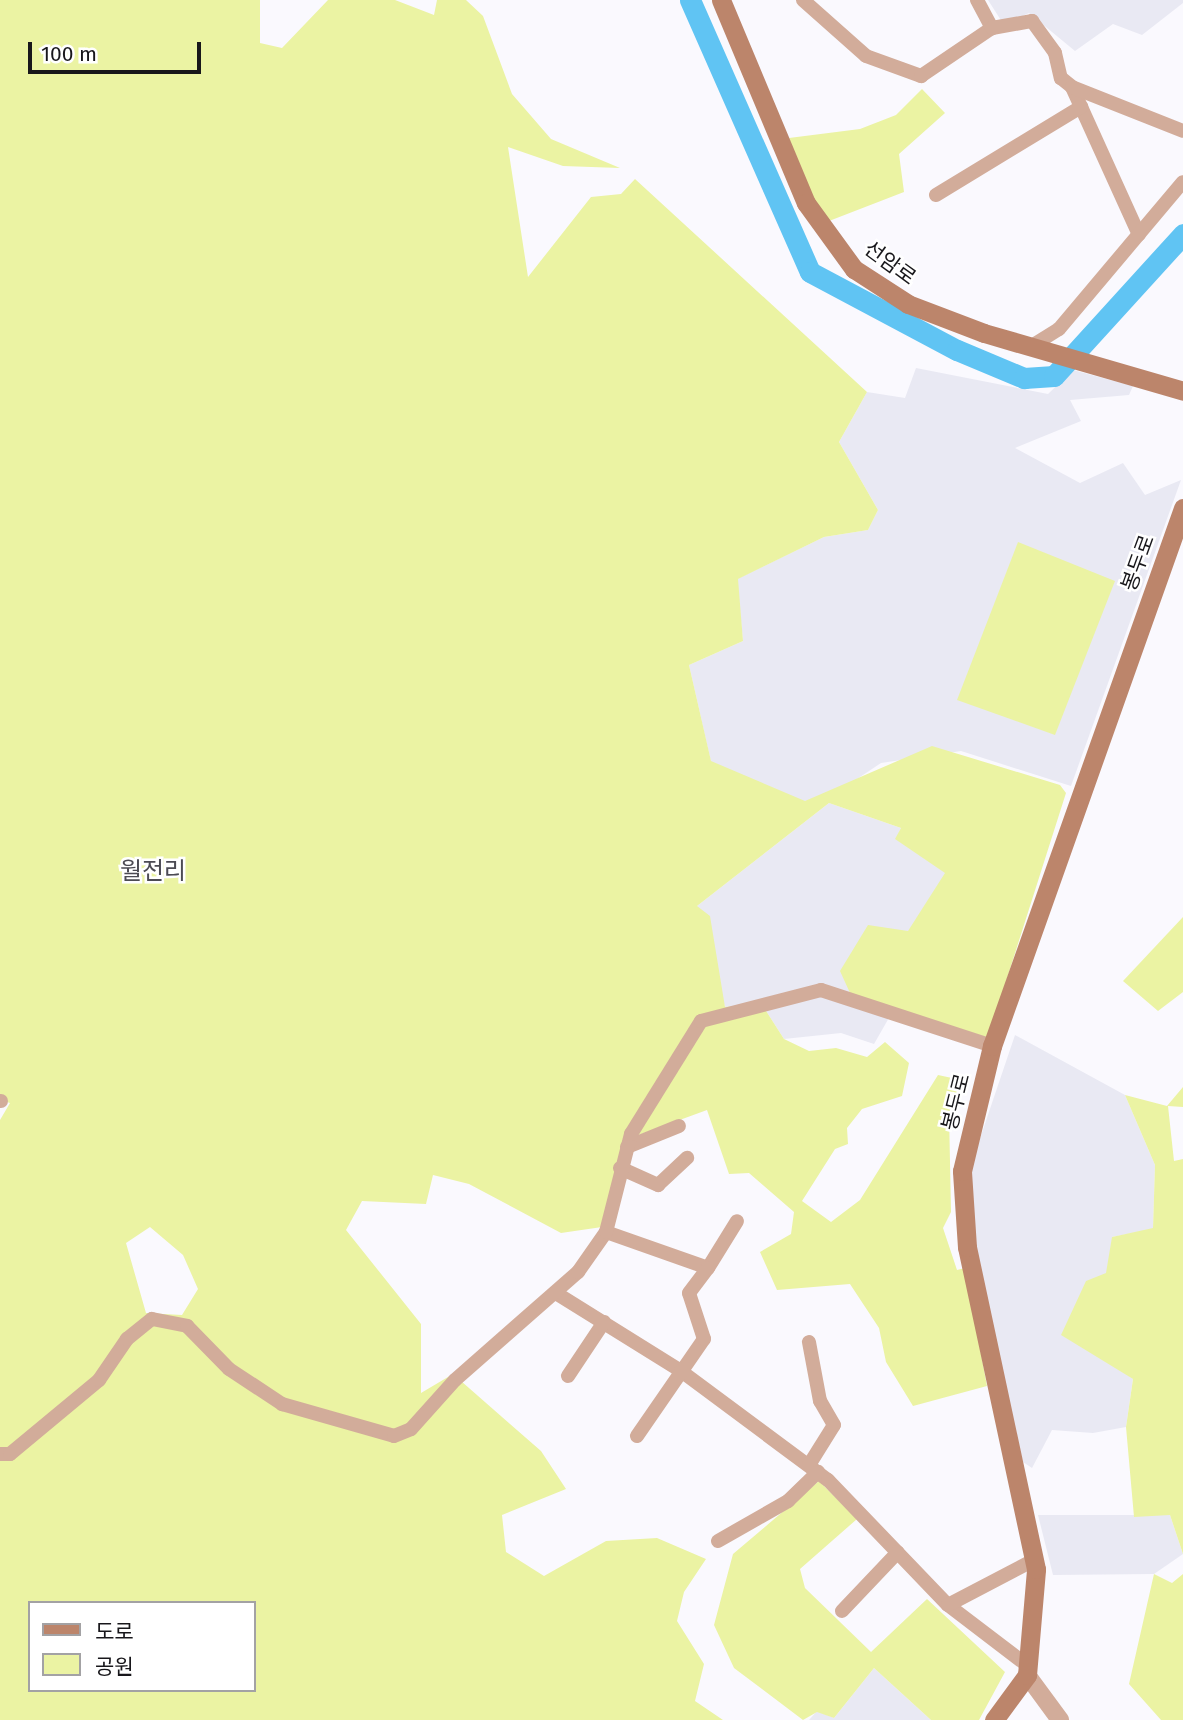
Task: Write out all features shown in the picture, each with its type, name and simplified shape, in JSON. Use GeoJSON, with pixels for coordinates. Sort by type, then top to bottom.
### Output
{"type":"FeatureCollection","features":[{"type":"Feature","properties":{"kind":"main road","name":"선암로"},"geometry":{"type":"LineString","coordinates":[[721,0],[806,203],[854,269],[908,304],[1183,391]]}},
{"type":"Feature","properties":{"kind":"main road","name":"봉두로"},"geometry":{"type":"LineString","coordinates":[[1027,1670],[1034,1560],[966,1236],[962,1171],[992,1046],[1183,508]]}},
{"type":"Feature","properties":{"kind":"main road"},"geometry":{"type":"LineString","coordinates":[[994,1720],[1027,1670]]}},
{"type":"Feature","properties":{"kind":"street"},"geometry":{"type":"LineString","coordinates":[[803,0],[866,56],[921,76],[992,28],[1032,21],[1072,87],[1139,235]]}},
{"type":"Feature","properties":{"kind":"street"},"geometry":{"type":"LineString","coordinates":[[977,0],[992,28]]}},
{"type":"Feature","properties":{"kind":"street"},"geometry":{"type":"LineString","coordinates":[[1072,87],[1183,131]]}},
{"type":"Feature","properties":{"kind":"street"},"geometry":{"type":"LineString","coordinates":[[936,195],[1081,107]]}},
{"type":"Feature","properties":{"kind":"street"},"geometry":{"type":"LineString","coordinates":[[1041,346],[1059,329],[1183,182]]}},
{"type":"Feature","properties":{"kind":"street"},"geometry":{"type":"LineString","coordinates":[[0,1454],[10,1454],[99,1380],[127,1339],[152,1319],[187,1326],[229,1369],[282,1404],[394,1436],[411,1429],[455,1380],[559,1294],[606,1232],[627,1147],[701,1021],[821,990],[992,1046]]}},
{"type":"Feature","properties":{"kind":"street"},"geometry":{"type":"LineString","coordinates":[[627,1147],[679,1126]]}},
{"type":"Feature","properties":{"kind":"street"},"geometry":{"type":"LineString","coordinates":[[620,1168],[658,1185],[687,1158]]}},
{"type":"Feature","properties":{"kind":"street"},"geometry":{"type":"LineString","coordinates":[[637,1436],[704,1339],[689,1293],[737,1222]]}},
{"type":"Feature","properties":{"kind":"street"},"geometry":{"type":"LineString","coordinates":[[606,1232],[708,1268]]}},
{"type":"Feature","properties":{"kind":"street"},"geometry":{"type":"LineString","coordinates":[[559,1294],[681,1371],[813,1469],[948,1605],[1027,1670],[1060,1720]]}},
{"type":"Feature","properties":{"kind":"street"},"geometry":{"type":"LineString","coordinates":[[568,1376],[604,1322]]}},
{"type":"Feature","properties":{"kind":"street"},"geometry":{"type":"LineString","coordinates":[[718,1541],[788,1500],[813,1469],[834,1425],[820,1401],[809,1342]]}},
{"type":"Feature","properties":{"kind":"street"},"geometry":{"type":"LineString","coordinates":[[842,1611],[898,1552]]}},
{"type":"Feature","properties":{"kind":"street"},"geometry":{"type":"LineString","coordinates":[[948,1605],[1034,1560]]}},
{"type":"Feature","properties":{"kind":"shaded area"},"geometry":{"type":"Polygon","coordinates":[[[988,0],[1183,0],[1183,3],[1142,35],[1113,24],[1075,51],[1029,13],[1004,25],[988,0]]]}},
{"type":"Feature","properties":{"kind":"shaded area"},"geometry":{"type":"Polygon","coordinates":[[[916,368],[1048,394],[1073,370],[1133,386],[1129,395],[1070,400],[1081,421],[1015,448],[1080,483],[1123,463],[1145,495],[1181,480],[1071,786],[961,751],[881,763],[845,787],[805,802],[711,762],[689,665],[743,641],[737,579],[824,537],[868,530],[878,510],[839,442],[867,392],[905,398],[916,368]]]}},
{"type":"Feature","properties":{"kind":"shaded area"},"geometry":{"type":"Polygon","coordinates":[[[829,803],[901,828],[896,839],[946,873],[908,932],[894,1009],[874,1044],[841,1033],[784,1039],[761,1003],[725,1007],[697,906],[829,803]]]}},
{"type":"Feature","properties":{"kind":"shaded area"},"geometry":{"type":"Polygon","coordinates":[[[1015,1035],[1125,1095],[1155,1165],[1153,1229],[1112,1237],[1111,1363],[1133,1379],[1126,1427],[1093,1433],[1052,1430],[1032,1468],[1023,1462],[973,1248],[970,1168],[1015,1035]]]}},
{"type":"Feature","properties":{"kind":"shaded area"},"geometry":{"type":"Polygon","coordinates":[[[1038,1515],[1170,1515],[1183,1554],[1154,1574],[1053,1575],[1038,1515]]]}},
{"type":"Feature","properties":{"kind":"shaded area"},"geometry":{"type":"Polygon","coordinates":[[[874,1668],[931,1720],[809,1720],[817,1711],[834,1718],[874,1668]]]}},
{"type":"Feature","properties":{"kind":"green space"},"geometry":{"type":"Polygon","coordinates":[[[0,0],[260,0],[260,43],[282,48],[328,0],[395,0],[434,15],[437,0],[466,0],[483,16],[512,94],[551,139],[620,168],[563,166],[508,147],[528,277],[591,197],[621,194],[635,179],[867,392],[839,442],[878,510],[868,530],[824,537],[738,579],[743,641],[689,665],[711,761],[805,801],[932,746],[1060,785],[1066,793],[988,1038],[850,993],[840,971],[868,925],[908,931],[945,873],[895,839],[901,828],[829,803],[697,906],[710,916],[725,1007],[761,1003],[784,1039],[809,1051],[836,1048],[867,1057],[885,1042],[909,1063],[902,1096],[862,1109],[847,1128],[848,1144],[835,1149],[802,1201],[831,1222],[860,1200],[938,1075],[966,1081],[949,1112],[951,1212],[943,1228],[957,1270],[965,1268],[987,1386],[913,1406],[886,1362],[879,1328],[850,1284],[777,1290],[760,1252],[791,1234],[794,1212],[749,1173],[729,1174],[707,1110],[636,1136],[602,1227],[561,1233],[469,1184],[433,1175],[426,1204],[362,1201],[346,1230],[421,1324],[421,1393],[453,1374],[541,1451],[566,1489],[502,1515],[506,1552],[544,1576],[606,1541],[657,1538],[706,1559],[684,1592],[677,1621],[704,1664],[695,1701],[723,1720],[0,1720],[0,1120],[10,1103],[0,1100],[0,0]],[[150,1227],[126,1243],[146,1313],[182,1315],[198,1289],[183,1255],[150,1227]]]}},
{"type":"Feature","properties":{"kind":"green space"},"geometry":{"type":"Polygon","coordinates":[[[922,89],[945,113],[899,154],[904,192],[829,221],[813,201],[789,138],[860,129],[896,115],[922,89]]]}},
{"type":"Feature","properties":{"kind":"green space"},"geometry":{"type":"Polygon","coordinates":[[[1018,542],[1115,581],[1055,735],[957,700],[1018,542]]]}},
{"type":"Feature","properties":{"kind":"green space"},"geometry":{"type":"Polygon","coordinates":[[[1183,917],[1183,992],[1158,1011],[1123,981],[1183,917]]]}},
{"type":"Feature","properties":{"kind":"green space"},"geometry":{"type":"Polygon","coordinates":[[[1183,1087],[1183,1107],[1168,1106],[1174,1161],[1183,1159],[1183,1554],[1170,1515],[1134,1517],[1126,1427],[1133,1379],[1061,1335],[1086,1281],[1106,1273],[1112,1237],[1153,1228],[1155,1165],[1125,1095],[1167,1106],[1183,1087]]]}},
{"type":"Feature","properties":{"kind":"green space"},"geometry":{"type":"Polygon","coordinates":[[[819,1481],[857,1519],[800,1569],[805,1588],[871,1652],[927,1599],[1005,1672],[979,1720],[931,1720],[874,1668],[834,1718],[817,1712],[803,1720],[734,1668],[714,1625],[733,1554],[819,1481]]]}},
{"type":"Feature","properties":{"kind":"green space"},"geometry":{"type":"Polygon","coordinates":[[[1154,1574],[1172,1583],[1183,1574],[1183,1720],[1161,1720],[1129,1684],[1154,1574]]]}},
{"type":"Feature","properties":{"kind":"waterway"},"geometry":{"type":"LineString","coordinates":[[690,0],[810,272],[957,350],[1024,378],[1054,376],[1183,234]]}},
{"type":"Feature","properties":{"kind":"district","name":"월전리"},"geometry":{"type":"Point","coordinates":[153,872]}}]}
